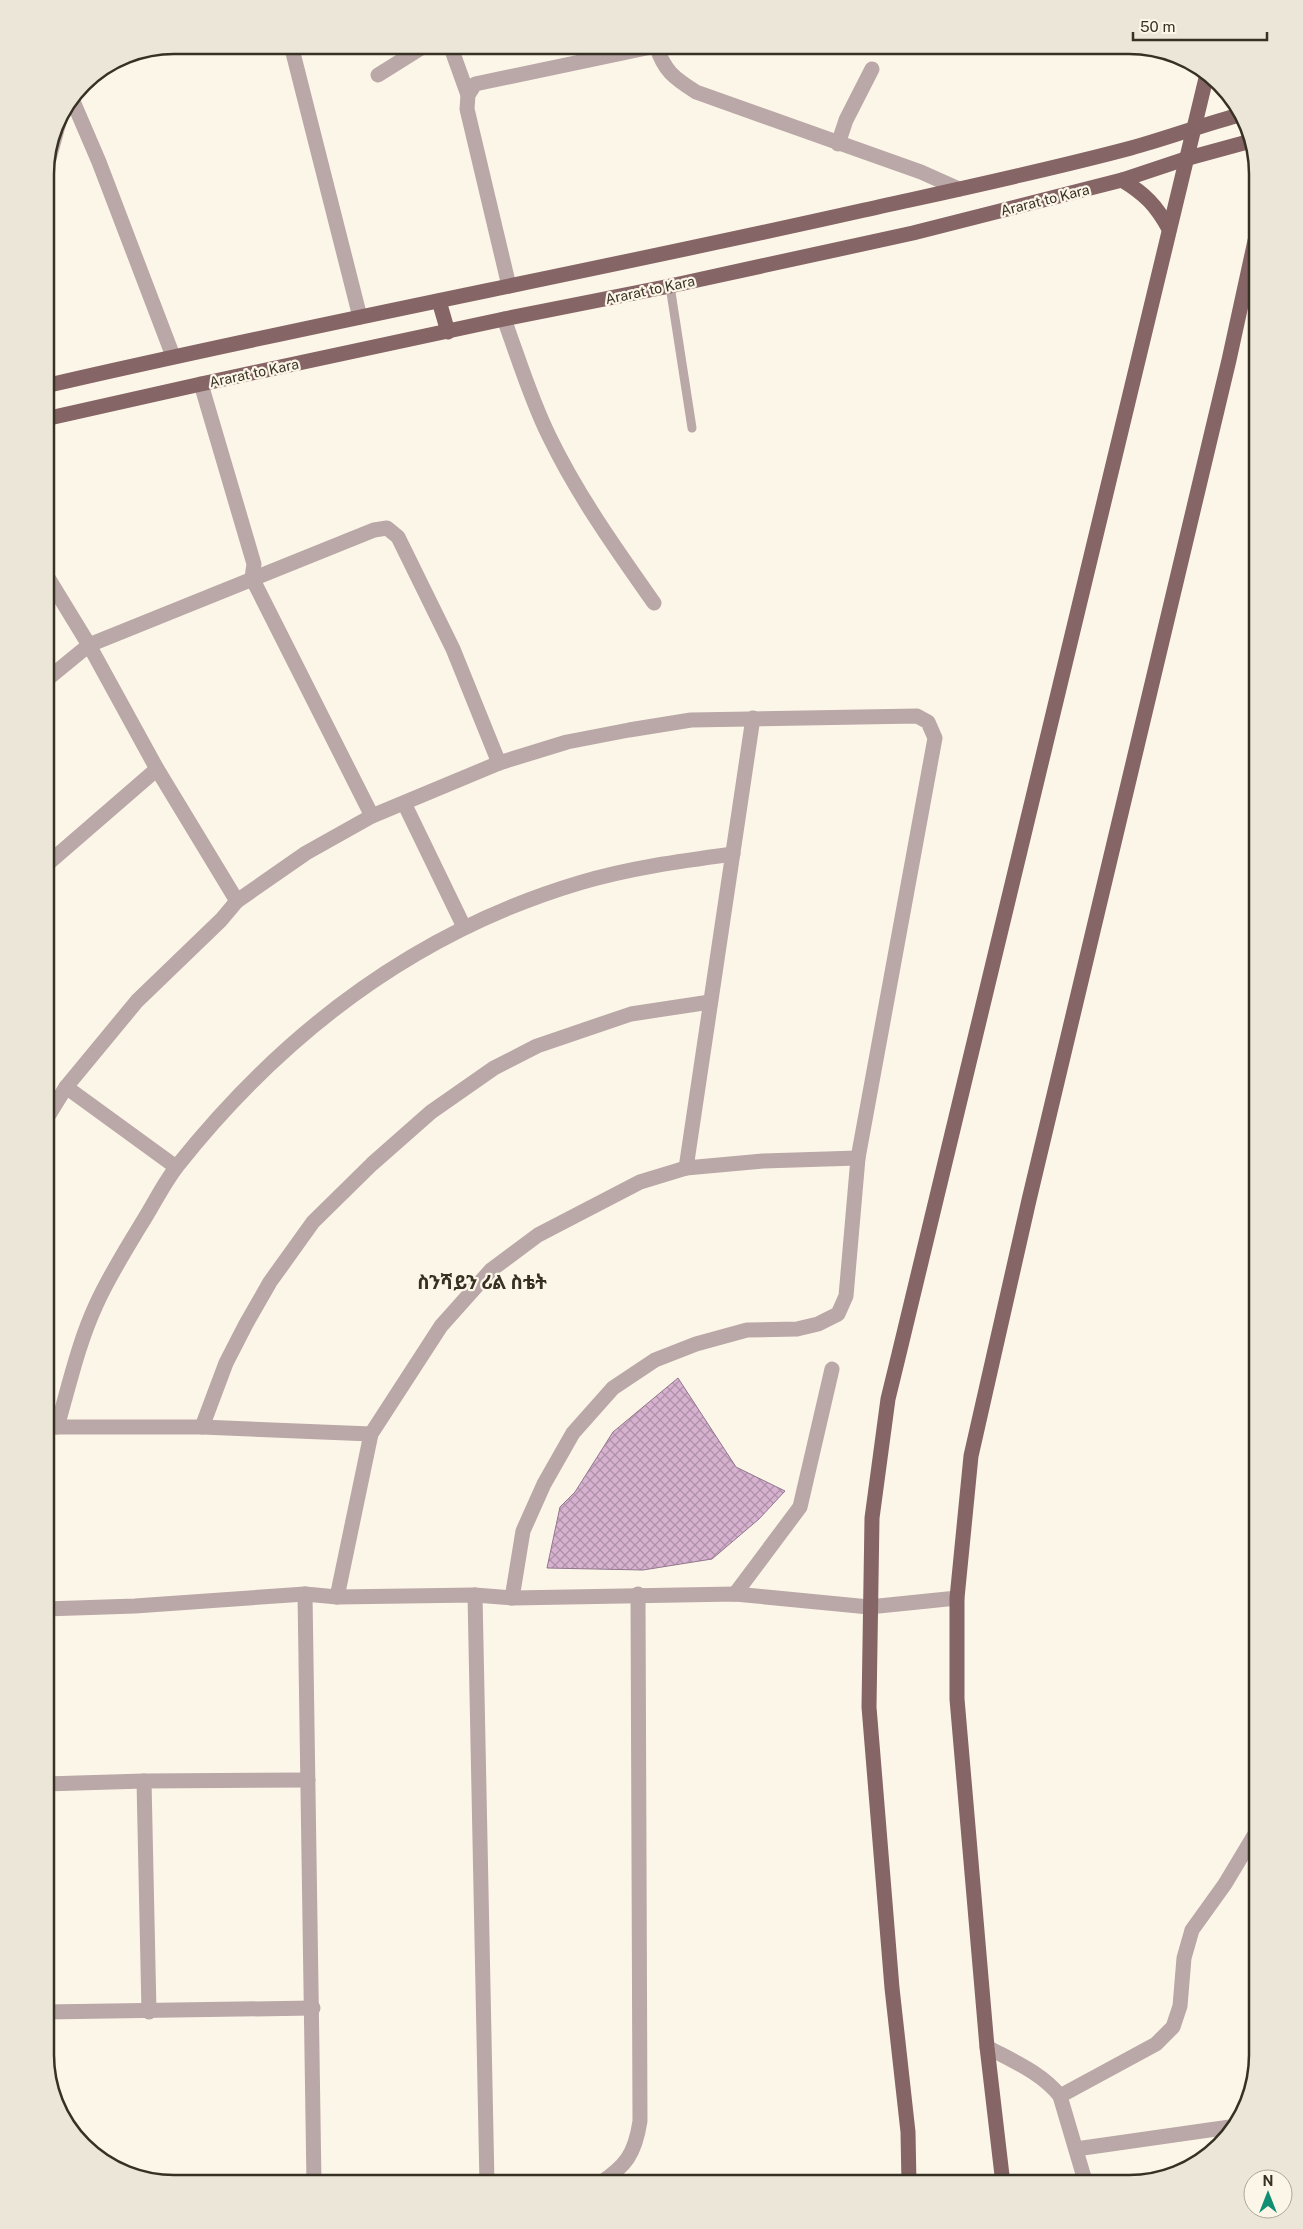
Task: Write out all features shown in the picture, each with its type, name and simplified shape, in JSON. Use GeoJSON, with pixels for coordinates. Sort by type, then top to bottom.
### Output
{"type":"FeatureCollection","features":[{"type":"Feature","properties":{"kind":"main road"},"geometry":{"type":"LineString","coordinates":[[909,2175],[908,2132],[892,1988],[869,1708],[869,1607],[872,1518],[888,1399],[1205,80]]}},
{"type":"Feature","properties":{"kind":"main road"},"geometry":{"type":"LineString","coordinates":[[54,384],[173,356],[663,255],[958,189],[1131,148],[1235,116]]}},
{"type":"Feature","properties":{"kind":"main road","name":"Ararat to Kara"},"geometry":{"type":"LineString","coordinates":[[54,418],[201,384],[504,319],[670,286],[912,233],[1122,180],[1185,159],[1245,142]]}},
{"type":"Feature","properties":{"kind":"main road"},"geometry":{"type":"LineString","coordinates":[[1122,180],[1142,192],[1156,207],[1169,230]]}},
{"type":"Feature","properties":{"kind":"main road"},"geometry":{"type":"LineString","coordinates":[[1003,2175],[987,2047],[957,1699],[957,1598],[971,1456],[986,1382],[1229,360],[1249,268]]}},
{"type":"Feature","properties":{"kind":"main road"},"geometry":{"type":"LineString","coordinates":[[439,301],[448,332]]}},
{"type":"Feature","properties":{"kind":"street"},"geometry":{"type":"LineString","coordinates":[[293,54],[360,317]]}},
{"type":"Feature","properties":{"kind":"street"},"geometry":{"type":"LineString","coordinates":[[378,75],[412,54]]}},
{"type":"Feature","properties":{"kind":"street"},"geometry":{"type":"LineString","coordinates":[[453,54],[468,95],[467,109],[509,286]]}},
{"type":"Feature","properties":{"kind":"street"},"geometry":{"type":"LineString","coordinates":[[468,95],[475,84],[618,54]]}},
{"type":"Feature","properties":{"kind":"street"},"geometry":{"type":"LineString","coordinates":[[659,54],[662,63],[672,76],[696,92],[921,172],[958,189]]}},
{"type":"Feature","properties":{"kind":"street"},"geometry":{"type":"LineString","coordinates":[[838,144],[846,120],[872,68]]}},
{"type":"Feature","properties":{"kind":"street"},"geometry":{"type":"LineString","coordinates":[[75,106],[99,162],[173,356]]}},
{"type":"Feature","properties":{"kind":"street"},"geometry":{"type":"LineString","coordinates":[[504,319],[548,434],[574,485],[606,536],[654,603]]}},
{"type":"Feature","properties":{"kind":"street"},"geometry":{"type":"LineString","coordinates":[[201,384],[254,564],[252,578],[372,816]]}},
{"type":"Feature","properties":{"kind":"street"},"geometry":{"type":"LineString","coordinates":[[54,674],[89,645],[374,530],[387,528],[398,537],[453,649],[499,763]]}},
{"type":"Feature","properties":{"kind":"street"},"geometry":{"type":"LineString","coordinates":[[54,588],[89,645],[157,769],[237,901]]}},
{"type":"Feature","properties":{"kind":"street"},"geometry":{"type":"LineString","coordinates":[[54,1106],[66,1087],[137,1001],[221,920],[237,901],[306,854],[372,816],[499,763],[567,742],[629,730],[691,720],[753,718],[917,716],[928,722],[935,738],[858,1158],[846,1296],[838,1314],[818,1324],[797,1329],[747,1330],[696,1344],[655,1360],[613,1388],[573,1433],[544,1484],[523,1531],[512,1598]]}},
{"type":"Feature","properties":{"kind":"street"},"geometry":{"type":"LineString","coordinates":[[686,1168],[753,718]]}},
{"type":"Feature","properties":{"kind":"street"},"geometry":{"type":"LineString","coordinates":[[54,858],[157,769]]}},
{"type":"Feature","properties":{"kind":"street"},"geometry":{"type":"LineString","coordinates":[[404,803],[464,927]]}},
{"type":"Feature","properties":{"kind":"street"},"geometry":{"type":"LineString","coordinates":[[54,1419],[96,1304],[176,1167],[253,1079],[314,1025],[352,994],[393,967],[464,927],[526,901],[580,882],[656,864],[733,854]]}},
{"type":"Feature","properties":{"kind":"street"},"geometry":{"type":"LineString","coordinates":[[202,1427],[226,1363],[246,1324],[270,1282],[313,1222],[372,1164],[431,1112],[494,1068],[537,1046],[631,1014],[710,1002]]}},
{"type":"Feature","properties":{"kind":"street"},"geometry":{"type":"LineString","coordinates":[[66,1087],[176,1167]]}},
{"type":"Feature","properties":{"kind":"street"},"geometry":{"type":"LineString","coordinates":[[337,1597],[371,1434],[441,1326],[490,1270],[538,1235],[600,1201],[640,1182],[686,1168],[763,1161],[858,1158]]}},
{"type":"Feature","properties":{"kind":"street"},"geometry":{"type":"LineString","coordinates":[[735,1594],[800,1507],[832,1369]]}},
{"type":"Feature","properties":{"kind":"street"},"geometry":{"type":"LineString","coordinates":[[54,1427],[202,1427],[371,1434]]}},
{"type":"Feature","properties":{"kind":"street"},"geometry":{"type":"LineString","coordinates":[[54,1609],[135,1606],[305,1594],[337,1597],[475,1595],[512,1598],[638,1594],[735,1594],[869,1607],[957,1598]]}},
{"type":"Feature","properties":{"kind":"street"},"geometry":{"type":"LineString","coordinates":[[305,1594],[313,2008],[314,2175]]}},
{"type":"Feature","properties":{"kind":"street"},"geometry":{"type":"LineString","coordinates":[[610,2175],[627,2162],[637,2144],[640,2121],[638,1594]]}},
{"type":"Feature","properties":{"kind":"street"},"geometry":{"type":"LineString","coordinates":[[475,1595],[487,2175]]}},
{"type":"Feature","properties":{"kind":"street"},"geometry":{"type":"LineString","coordinates":[[54,1784],[308,1780]]}},
{"type":"Feature","properties":{"kind":"street"},"geometry":{"type":"LineString","coordinates":[[144,1781],[149,2012]]}},
{"type":"Feature","properties":{"kind":"street"},"geometry":{"type":"LineString","coordinates":[[1060,2096],[1156,2044],[1173,2027],[1180,2006],[1184,1958],[1192,1930],[1225,1884],[1249,1844]]}},
{"type":"Feature","properties":{"kind":"street"},"geometry":{"type":"LineString","coordinates":[[54,2012],[313,2008]]}},
{"type":"Feature","properties":{"kind":"street"},"geometry":{"type":"LineString","coordinates":[[987,2047],[1037,2075],[1050,2084],[1060,2096],[1083,2175]]}},
{"type":"Feature","properties":{"kind":"street"},"geometry":{"type":"LineString","coordinates":[[1076,2149],[1225,2128]]}},
{"type":"Feature","properties":{"kind":"lane"},"geometry":{"type":"LineString","coordinates":[[670,286],[692,428]]}},
{"type":"Feature","properties":{"kind":"building"},"geometry":{"type":"Polygon","coordinates":[[[678,1378],[736,1467],[785,1491],[759,1519],[712,1559],[643,1570],[547,1568],[560,1507],[575,1492],[613,1432],[678,1378]]]}},
{"type":"Feature","properties":{"kind":"district","name":"ስንሻይን ሪል ስቴት"},"geometry":{"type":"Point","coordinates":[482,1282]}}]}
